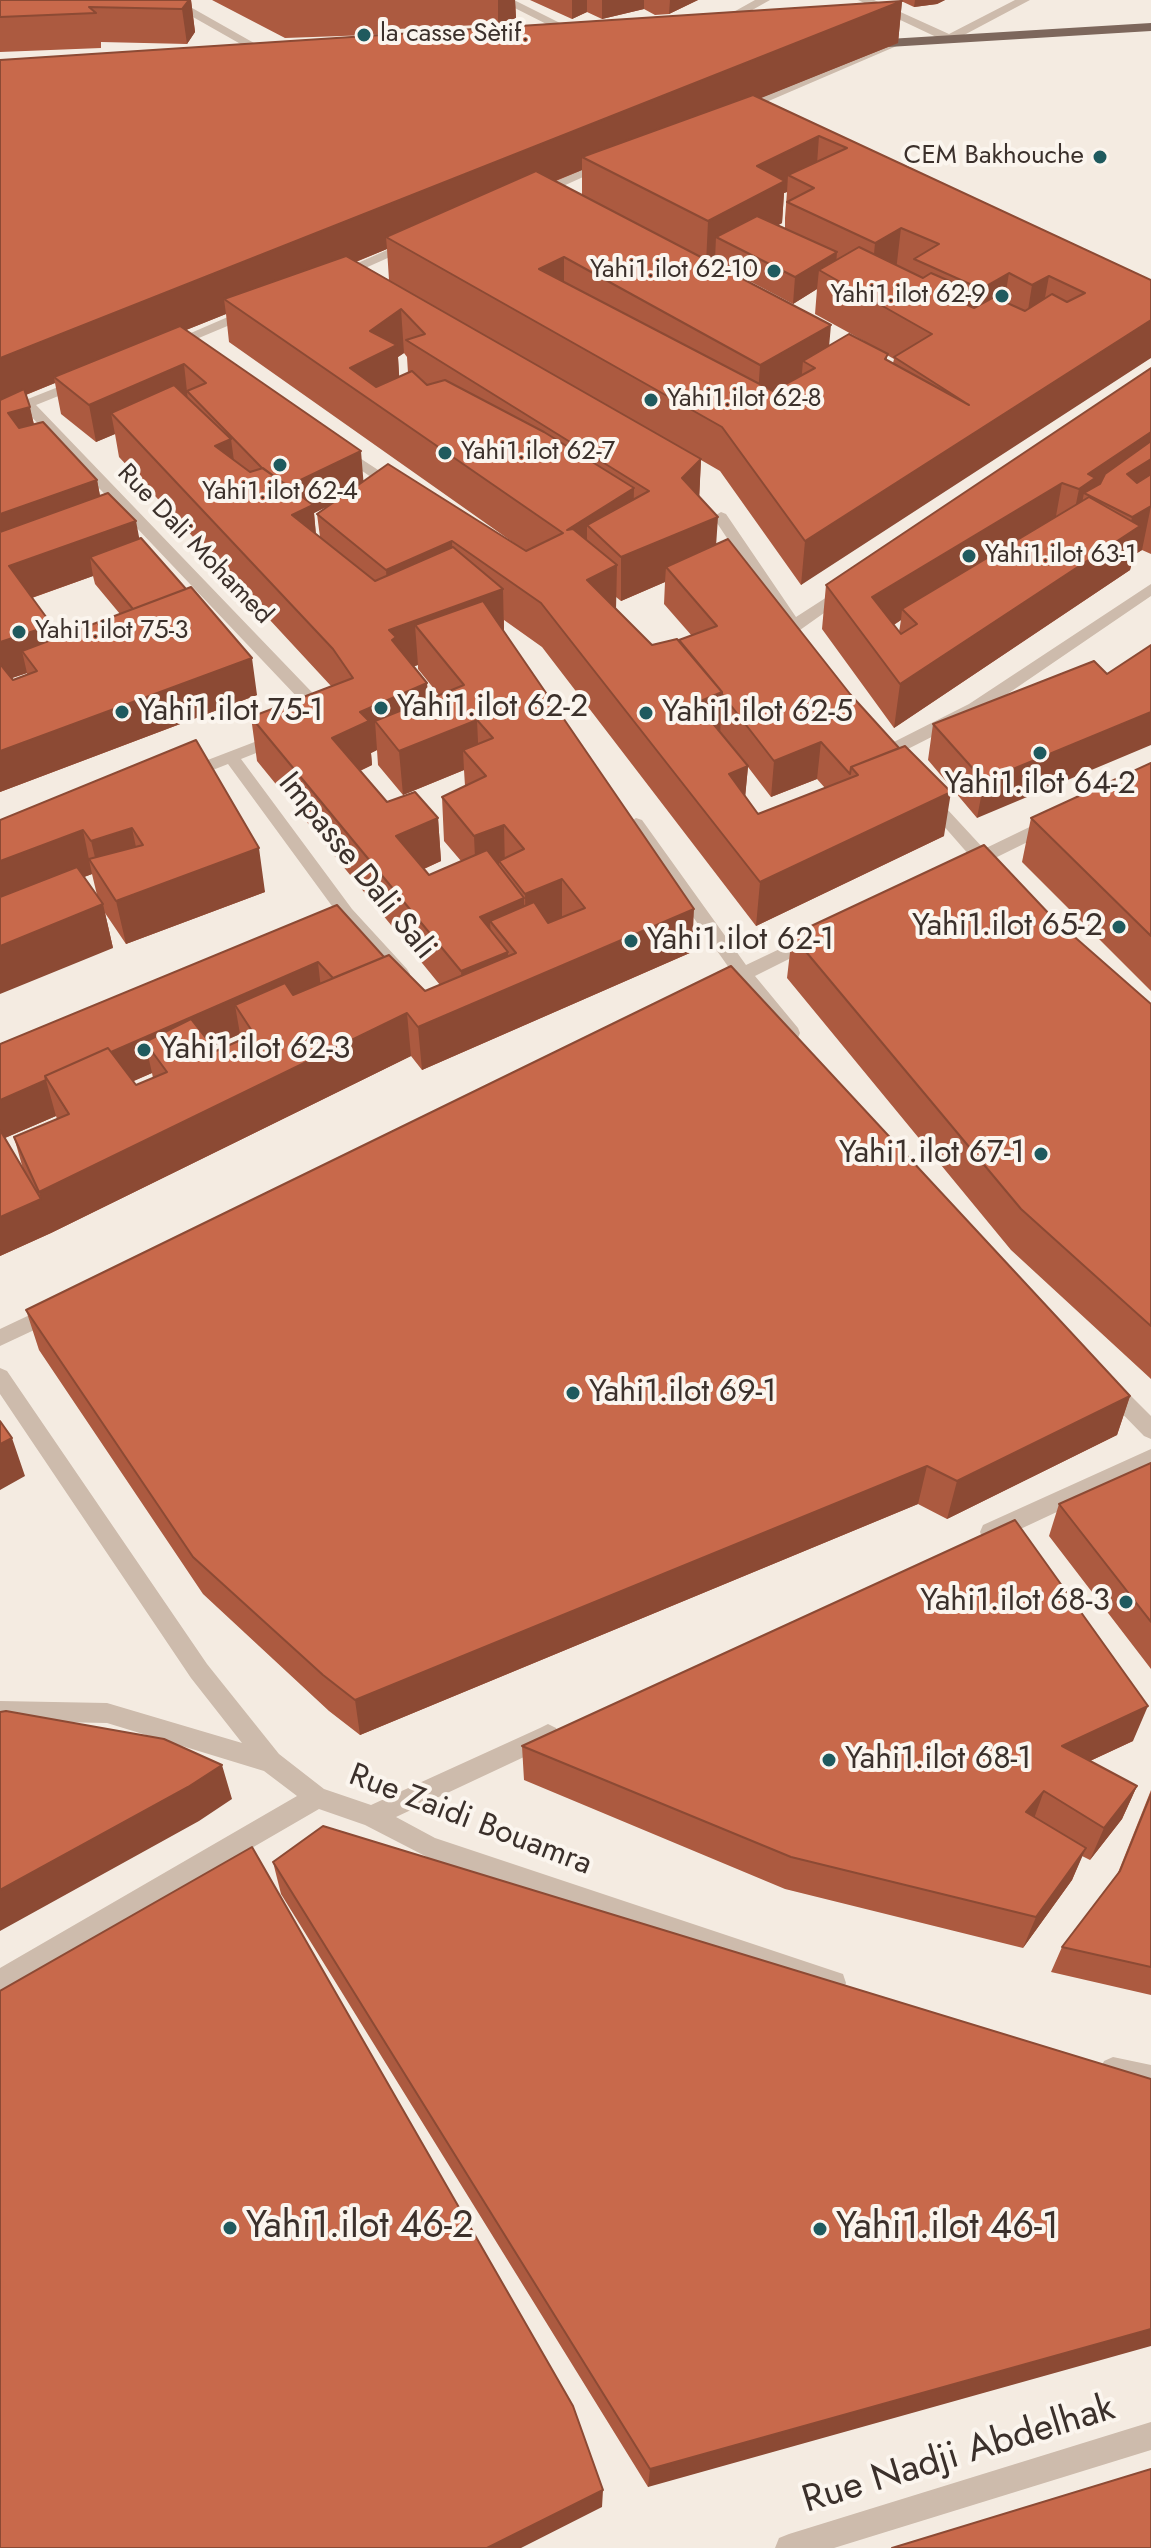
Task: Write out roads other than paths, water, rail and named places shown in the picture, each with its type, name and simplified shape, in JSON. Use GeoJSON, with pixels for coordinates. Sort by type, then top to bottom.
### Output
{"type":"FeatureCollection","features":[{"type":"Feature","properties":{"kind":"main road"},"geometry":{"type":"LineString","coordinates":[[855,42],[1151,27]]}},
{"type":"Feature","properties":{"kind":"main road"},"geometry":{"type":"LineString","coordinates":[[712,30],[741,31]]}},
{"type":"Feature","properties":{"kind":"main road"},"geometry":{"type":"LineString","coordinates":[[559,43],[590,40]]}},
{"type":"Feature","properties":{"kind":"main road"},"geometry":{"type":"LineString","coordinates":[[250,63],[281,61]]}},
{"type":"Feature","properties":{"kind":"street"},"geometry":{"type":"LineString","coordinates":[[169,0],[281,61]]}},
{"type":"Feature","properties":{"kind":"street"},"geometry":{"type":"LineString","coordinates":[[505,0],[590,40]]}},
{"type":"Feature","properties":{"kind":"street"},"geometry":{"type":"LineString","coordinates":[[712,30],[764,0]]}},
{"type":"Feature","properties":{"kind":"street"},"geometry":{"type":"LineString","coordinates":[[864,0],[949,39],[1024,0]]}},
{"type":"Feature","properties":{"kind":"street"},"geometry":{"type":"LineString","coordinates":[[724,115],[900,42]]}},
{"type":"Feature","properties":{"kind":"street"},"geometry":{"type":"LineString","coordinates":[[738,109],[753,116]]}},
{"type":"Feature","properties":{"kind":"street"},"geometry":{"type":"LineString","coordinates":[[519,200],[621,157]]}},
{"type":"Feature","properties":{"kind":"street"},"geometry":{"type":"LineString","coordinates":[[534,194],[548,201]]}},
{"type":"Feature","properties":{"kind":"street"},"geometry":{"type":"LineString","coordinates":[[329,279],[351,277],[417,242]]}},
{"type":"Feature","properties":{"kind":"street"},"geometry":{"type":"LineString","coordinates":[[156,351],[191,344],[271,303]]}},
{"type":"Feature","properties":{"kind":"street"},"geometry":{"type":"LineString","coordinates":[[0,415],[98,375]]}},
{"type":"Feature","properties":{"kind":"street","name":"Rue Dali Mohamed"},"geometry":{"type":"LineString","coordinates":[[27,404],[314,724],[231,757]]}},
{"type":"Feature","properties":{"kind":"street"},"geometry":{"type":"LineString","coordinates":[[326,439],[404,493]]}},
{"type":"Feature","properties":{"kind":"street"},"geometry":{"type":"LineString","coordinates":[[721,517],[798,632],[860,583]]}},
{"type":"Feature","properties":{"kind":"street"},"geometry":{"type":"LineString","coordinates":[[887,753],[975,708],[1151,589]]}},
{"type":"Feature","properties":{"kind":"street"},"geometry":{"type":"LineString","coordinates":[[173,779],[231,757]]}},
{"type":"Feature","properties":{"kind":"street","name":"Impasse Dali Sali"},"geometry":{"type":"LineString","coordinates":[[231,757],[339,916],[416,991]]}},
{"type":"Feature","properties":{"kind":"street"},"geometry":{"type":"LineString","coordinates":[[918,788],[1004,879]]}},
{"type":"Feature","properties":{"kind":"street"},"geometry":{"type":"LineString","coordinates":[[623,806],[743,974],[806,1052]]}},
{"type":"Feature","properties":{"kind":"street"},"geometry":{"type":"LineString","coordinates":[[953,871],[1066,816]]}},
{"type":"Feature","properties":{"kind":"street"},"geometry":{"type":"LineString","coordinates":[[700,995],[827,933]]}},
{"type":"Feature","properties":{"kind":"street"},"geometry":{"type":"LineString","coordinates":[[0,1338],[71,1303]]}},
{"type":"Feature","properties":{"kind":"street"},"geometry":{"type":"LineString","coordinates":[[1097,1374],[1151,1430]]}},
{"type":"Feature","properties":{"kind":"street","name":"Rue Zaidi Bouamra"},"geometry":{"type":"LineString","coordinates":[[0,1377],[199,1671],[271,1762],[317,1797],[372,1816],[429,1847],[853,1990]]}},
{"type":"Feature","properties":{"kind":"street"},"geometry":{"type":"LineString","coordinates":[[963,1544],[1151,1458]]}},
{"type":"Feature","properties":{"kind":"street"},"geometry":{"type":"LineString","coordinates":[[0,1711],[107,1713],[271,1762]]}},
{"type":"Feature","properties":{"kind":"street"},"geometry":{"type":"LineString","coordinates":[[372,1816],[574,1723]]}},
{"type":"Feature","properties":{"kind":"street"},"geometry":{"type":"LineString","coordinates":[[0,1982],[317,1797]]}},
{"type":"Feature","properties":{"kind":"street"},"geometry":{"type":"LineString","coordinates":[[1093,2065],[1151,2078]]}},
{"type":"Feature","properties":{"kind":"street","name":"Rue Nadji Abdelhak"},"geometry":{"type":"LineString","coordinates":[[789,2548],[1151,2436]]}},
{"type":"Feature","properties":{"kind":"place","name":"la casse Sètif."},"geometry":{"type":"Point","coordinates":[364,35]}},
{"type":"Feature","properties":{"kind":"place","name":"CEM Bakhouche"},"geometry":{"type":"Point","coordinates":[1100,157]}},
{"type":"Feature","properties":{"kind":"place","name":"Yahi1.ilot 62-10"},"geometry":{"type":"Point","coordinates":[774,271]}},
{"type":"Feature","properties":{"kind":"place","name":"Yahi1.ilot 62-9"},"geometry":{"type":"Point","coordinates":[1002,296]}},
{"type":"Feature","properties":{"kind":"place","name":"Yahi1.ilot 62-8"},"geometry":{"type":"Point","coordinates":[651,400]}},
{"type":"Feature","properties":{"kind":"place","name":"Yahi1.ilot 62-7"},"geometry":{"type":"Point","coordinates":[445,453]}},
{"type":"Feature","properties":{"kind":"place","name":"Yahi1.ilot 62-4"},"geometry":{"type":"Point","coordinates":[280,465]}},
{"type":"Feature","properties":{"kind":"place","name":"Yahi1.ilot 63-1"},"geometry":{"type":"Point","coordinates":[969,556]}},
{"type":"Feature","properties":{"kind":"place","name":"Yahi1.ilot 75-3"},"geometry":{"type":"Point","coordinates":[19,632]}},
{"type":"Feature","properties":{"kind":"place","name":"Yahi1.ilot 62-2"},"geometry":{"type":"Point","coordinates":[381,708]}},
{"type":"Feature","properties":{"kind":"place","name":"Yahi1.ilot 75-1"},"geometry":{"type":"Point","coordinates":[122,712]}},
{"type":"Feature","properties":{"kind":"place","name":"Yahi1.ilot 62-5"},"geometry":{"type":"Point","coordinates":[646,713]}},
{"type":"Feature","properties":{"kind":"place","name":"Yahi1.ilot 64-2"},"geometry":{"type":"Point","coordinates":[1040,753]}},
{"type":"Feature","properties":{"kind":"place","name":"Yahi1.ilot 65-2"},"geometry":{"type":"Point","coordinates":[1119,927]}},
{"type":"Feature","properties":{"kind":"place","name":"Yahi1.ilot 62-1"},"geometry":{"type":"Point","coordinates":[631,941]}},
{"type":"Feature","properties":{"kind":"place","name":"Yahi1.ilot 62-3"},"geometry":{"type":"Point","coordinates":[144,1050]}},
{"type":"Feature","properties":{"kind":"place","name":"Yahi1.ilot 67-1"},"geometry":{"type":"Point","coordinates":[1041,1154]}},
{"type":"Feature","properties":{"kind":"place","name":"Yahi1.ilot 69-1"},"geometry":{"type":"Point","coordinates":[573,1393]}},
{"type":"Feature","properties":{"kind":"place","name":"Yahi1.ilot 68-3"},"geometry":{"type":"Point","coordinates":[1126,1602]}},
{"type":"Feature","properties":{"kind":"place","name":"Yahi1.ilot 68-1"},"geometry":{"type":"Point","coordinates":[829,1760]}},
{"type":"Feature","properties":{"kind":"place","name":"Yahi1.ilot 46-2"},"geometry":{"type":"Point","coordinates":[230,2228]}},
{"type":"Feature","properties":{"kind":"place","name":"Yahi1.ilot 46-1"},"geometry":{"type":"Point","coordinates":[820,2229]}}]}
